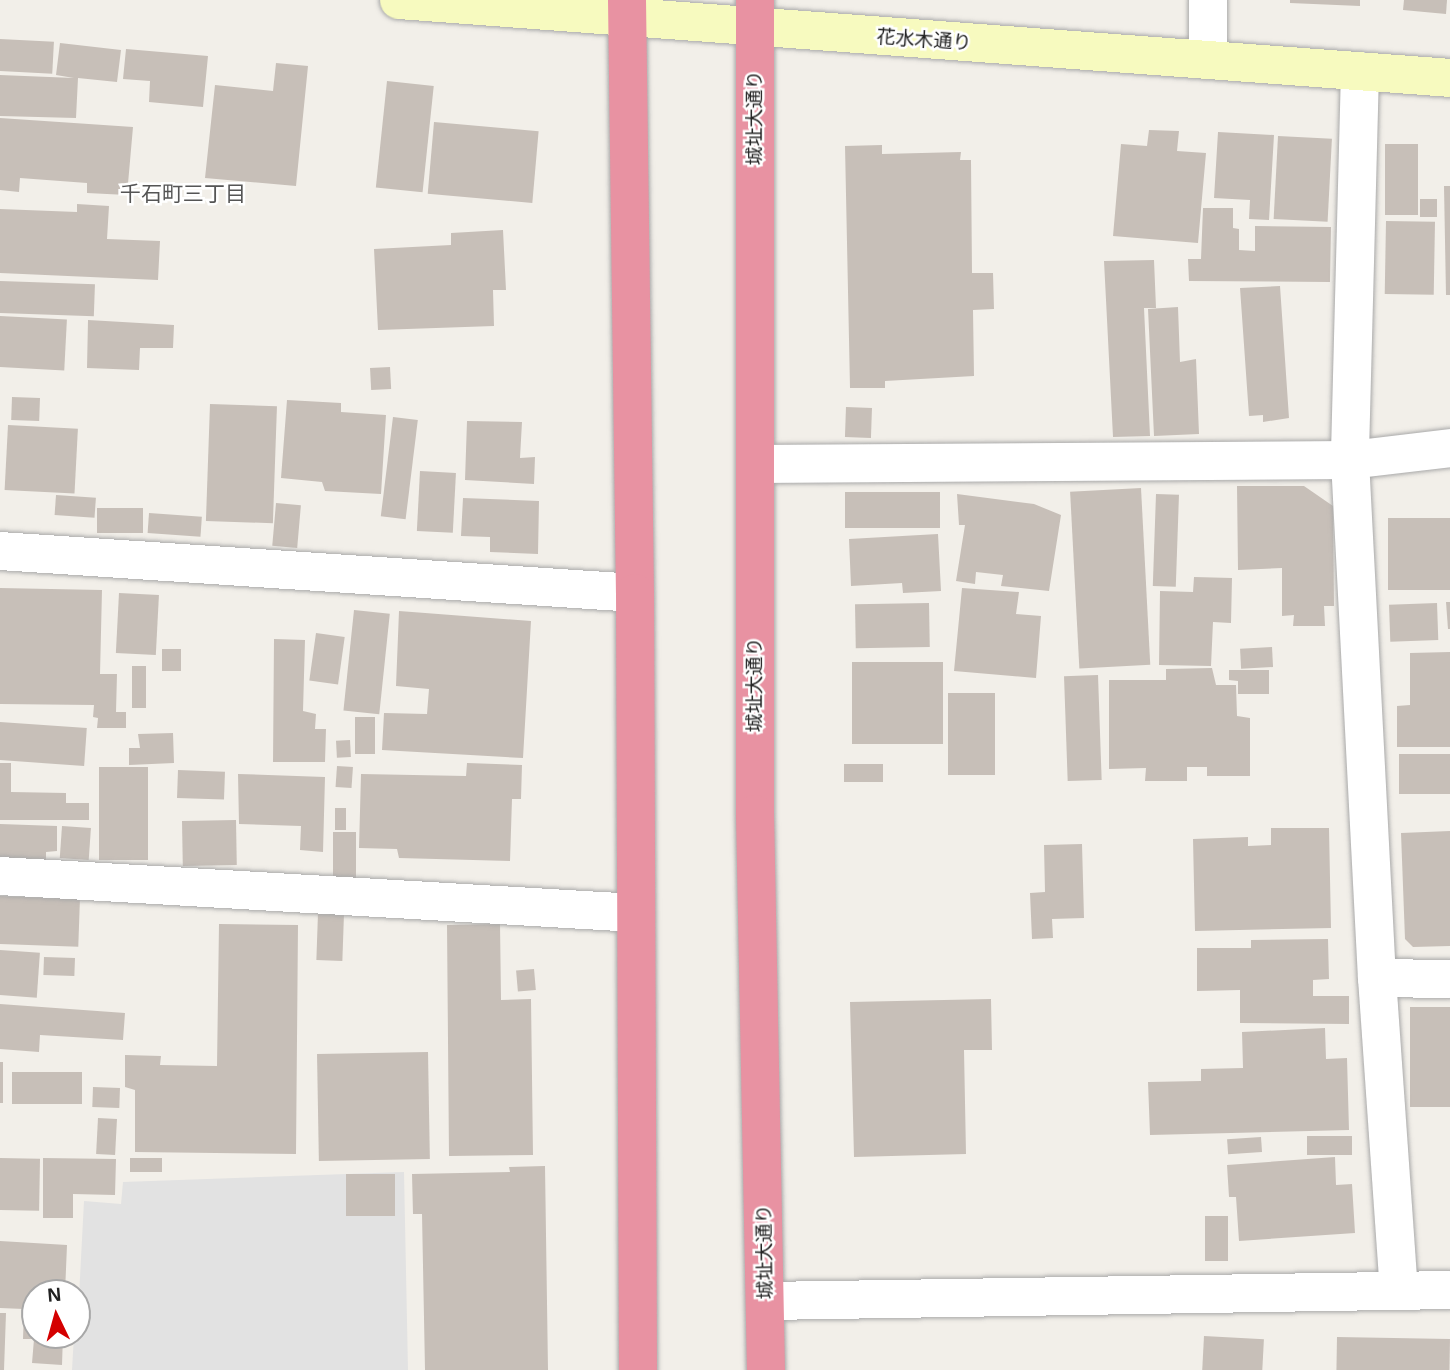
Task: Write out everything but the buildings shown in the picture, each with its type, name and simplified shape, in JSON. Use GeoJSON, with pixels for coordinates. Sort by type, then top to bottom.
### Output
{"type":"FeatureCollection","features":[{"type":"Feature","properties":{"kind":"highway"},"geometry":{"type":"LineString","coordinates":[[627,8],[635,593],[638,1370]]}},
{"type":"Feature","properties":{"kind":"highway","name":"城址大通り"},"geometry":{"type":"LineString","coordinates":[[755,13],[755,814],[766,1370]]}},
{"type":"Feature","properties":{"kind":"street","name":"花水木通り"},"geometry":{"type":"LineString","coordinates":[[399,0],[755,13],[1208,60],[1450,78]]}},
{"type":"Feature","properties":{"kind":"street"},"geometry":{"type":"LineString","coordinates":[[1208,0],[1208,60]]}},
{"type":"Feature","properties":{"kind":"street"},"geometry":{"type":"LineString","coordinates":[[1360,71],[1350,460],[1377,978],[1399,1290]]}},
{"type":"Feature","properties":{"kind":"street"},"geometry":{"type":"LineString","coordinates":[[755,464],[1350,460],[1450,448]]}},
{"type":"Feature","properties":{"kind":"street"},"geometry":{"type":"LineString","coordinates":[[0,551],[635,593]]}},
{"type":"Feature","properties":{"kind":"street"},"geometry":{"type":"LineString","coordinates":[[0,876],[635,913]]}},
{"type":"Feature","properties":{"kind":"street"},"geometry":{"type":"LineString","coordinates":[[1377,978],[1450,979]]}},
{"type":"Feature","properties":{"kind":"street"},"geometry":{"type":"LineString","coordinates":[[766,1301],[1450,1290]]}},
{"type":"Feature","properties":{"kind":"shaded area"},"geometry":{"type":"Polygon","coordinates":[[[404,1172],[408,1370],[72,1370],[73,1349],[91,1349],[91,1279],[80,1279],[84,1201],[121,1204],[123,1182],[404,1172]]]}},
{"type":"Feature","properties":{"kind":"district","name":"千石町三丁目"},"geometry":{"type":"Point","coordinates":[183,194]}}]}
